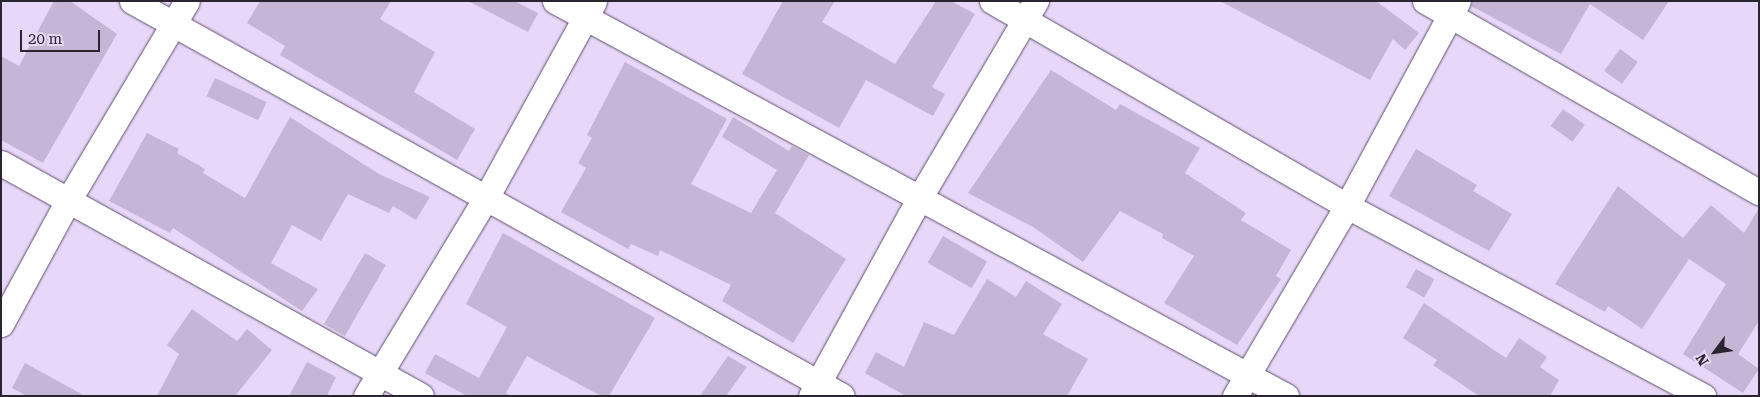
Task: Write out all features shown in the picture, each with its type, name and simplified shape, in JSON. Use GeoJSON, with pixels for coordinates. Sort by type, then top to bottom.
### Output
{"type":"FeatureCollection","features":[{"type":"Feature","properties":{"kind":"street"},"geometry":{"type":"LineString","coordinates":[[132,1],[487,196],[815,390],[842,396]]}},
{"type":"Feature","properties":{"kind":"street"},"geometry":{"type":"LineString","coordinates":[[1,324],[68,199],[187,1]]}},
{"type":"Feature","properties":{"kind":"street"},"geometry":{"type":"LineString","coordinates":[[555,1],[589,10],[920,197],[1248,373],[1286,396]]}},
{"type":"Feature","properties":{"kind":"street"},"geometry":{"type":"LineString","coordinates":[[992,1],[1031,10],[1348,206],[1703,396]]}},
{"type":"Feature","properties":{"kind":"street"},"geometry":{"type":"LineString","coordinates":[[1425,1],[1454,9],[1759,192]]}},
{"type":"Feature","properties":{"kind":"street"},"geometry":{"type":"LineString","coordinates":[[1235,396],[1348,206],[1454,9]]}},
{"type":"Feature","properties":{"kind":"street"},"geometry":{"type":"LineString","coordinates":[[366,396],[487,196],[589,10]]}},
{"type":"Feature","properties":{"kind":"street"},"geometry":{"type":"LineString","coordinates":[[815,390],[920,197],[1031,10]]}},
{"type":"Feature","properties":{"kind":"street"},"geometry":{"type":"LineString","coordinates":[[1,163],[421,396]]}},
{"type":"Feature","properties":{"kind":"building"},"geometry":{"type":"Polygon","coordinates":[[[54,1],[70,1],[117,34],[43,163],[1,140],[1,56],[19,66],[54,1]]]}},
{"type":"Feature","properties":{"kind":"building"},"geometry":{"type":"Polygon","coordinates":[[[260,1],[391,1],[380,19],[435,52],[414,92],[475,129],[457,160],[280,55],[285,46],[247,23],[260,1]]]}},
{"type":"Feature","properties":{"kind":"building"},"geometry":{"type":"Polygon","coordinates":[[[468,1],[514,1],[538,13],[528,32],[468,1]]]}},
{"type":"Feature","properties":{"kind":"building"},"geometry":{"type":"Polygon","coordinates":[[[783,1],[835,1],[822,22],[895,64],[936,1],[951,1],[975,14],[932,87],[945,94],[933,116],[866,80],[839,128],[742,74],[783,1]]]}},
{"type":"Feature","properties":{"kind":"building"},"geometry":{"type":"Polygon","coordinates":[[[1220,1],[1376,1],[1419,33],[1405,50],[1393,39],[1370,80],[1220,1]]]}},
{"type":"Feature","properties":{"kind":"building"},"geometry":{"type":"Polygon","coordinates":[[[1472,1],[1669,1],[1643,40],[1590,4],[1561,54],[1471,6],[1472,1]]]}},
{"type":"Feature","properties":{"kind":"building"},"geometry":{"type":"Polygon","coordinates":[[[1620,49],[1638,62],[1622,84],[1604,71],[1620,49]]]}},
{"type":"Feature","properties":{"kind":"building"},"geometry":{"type":"Polygon","coordinates":[[[625,62],[727,119],[691,184],[751,213],[777,170],[722,137],[733,117],[789,151],[792,146],[809,155],[775,213],[846,259],[793,343],[722,301],[731,285],[660,250],[658,256],[631,244],[628,249],[561,212],[586,168],[578,163],[592,138],[587,135],[625,62]]]}},
{"type":"Feature","properties":{"kind":"building"},"geometry":{"type":"Polygon","coordinates":[[[1051,70],[1116,110],[1120,104],[1200,148],[1185,173],[1246,213],[1241,220],[1291,250],[1276,276],[1281,279],[1237,345],[1164,303],[1194,256],[1162,238],[1163,234],[1120,211],[1083,262],[1033,227],[968,193],[1051,70]]]}},
{"type":"Feature","properties":{"kind":"building"},"geometry":{"type":"Polygon","coordinates":[[[215,78],[267,102],[258,120],[207,96],[215,78]]]}},
{"type":"Feature","properties":{"kind":"building"},"geometry":{"type":"Polygon","coordinates":[[[1563,109],[1585,125],[1572,142],[1551,126],[1563,109]]]}},
{"type":"Feature","properties":{"kind":"building"},"geometry":{"type":"Polygon","coordinates":[[[290,117],[379,174],[430,197],[416,220],[393,206],[389,213],[348,194],[321,241],[292,225],[271,263],[318,289],[302,311],[173,228],[170,233],[109,201],[147,133],[179,149],[177,153],[205,169],[203,173],[245,198],[290,117]]]}},
{"type":"Feature","properties":{"kind":"building"},"geometry":{"type":"Polygon","coordinates":[[[1416,149],[1477,185],[1473,191],[1512,214],[1489,251],[1389,196],[1416,149]]]}},
{"type":"Feature","properties":{"kind":"building"},"geometry":{"type":"Polygon","coordinates":[[[1618,186],[1683,238],[1711,205],[1744,233],[1759,208],[1759,321],[1738,354],[1759,369],[1743,393],[1683,354],[1726,284],[1689,259],[1642,329],[1608,306],[1605,312],[1555,284],[1618,186]]]}},
{"type":"Feature","properties":{"kind":"building"},"geometry":{"type":"Polygon","coordinates":[[[503,233],[655,318],[609,396],[601,396],[527,356],[506,393],[511,396],[467,396],[425,373],[435,354],[479,378],[507,327],[466,304],[503,233]]]}},
{"type":"Feature","properties":{"kind":"building"},"geometry":{"type":"Polygon","coordinates":[[[943,236],[987,262],[972,288],[928,263],[943,236]]]}},
{"type":"Feature","properties":{"kind":"building"},"geometry":{"type":"Polygon","coordinates":[[[365,253],[386,265],[345,336],[324,324],[365,253]]]}},
{"type":"Feature","properties":{"kind":"building"},"geometry":{"type":"Polygon","coordinates":[[[1416,269],[1434,279],[1424,298],[1406,287],[1416,269]]]}},
{"type":"Feature","properties":{"kind":"building"},"geometry":{"type":"Polygon","coordinates":[[[987,279],[1016,297],[1026,281],[1062,304],[1043,334],[1088,359],[1067,396],[906,396],[865,373],[876,352],[904,367],[924,322],[954,335],[987,279]]]}},
{"type":"Feature","properties":{"kind":"building"},"geometry":{"type":"Polygon","coordinates":[[[1424,303],[1506,358],[1519,338],[1547,357],[1540,367],[1559,380],[1550,396],[1479,396],[1433,365],[1437,360],[1403,338],[1424,303]]]}},
{"type":"Feature","properties":{"kind":"building"},"geometry":{"type":"Polygon","coordinates":[[[192,309],[237,341],[247,329],[272,350],[235,396],[157,396],[179,354],[167,345],[192,309]]]}},
{"type":"Feature","properties":{"kind":"building"},"geometry":{"type":"Polygon","coordinates":[[[728,356],[747,367],[726,396],[700,396],[728,356]]]}},
{"type":"Feature","properties":{"kind":"building"},"geometry":{"type":"Polygon","coordinates":[[[307,362],[336,377],[327,396],[289,396],[307,362]]]}},
{"type":"Feature","properties":{"kind":"building"},"geometry":{"type":"Polygon","coordinates":[[[25,363],[85,396],[27,396],[12,388],[25,363]]]}}]}
